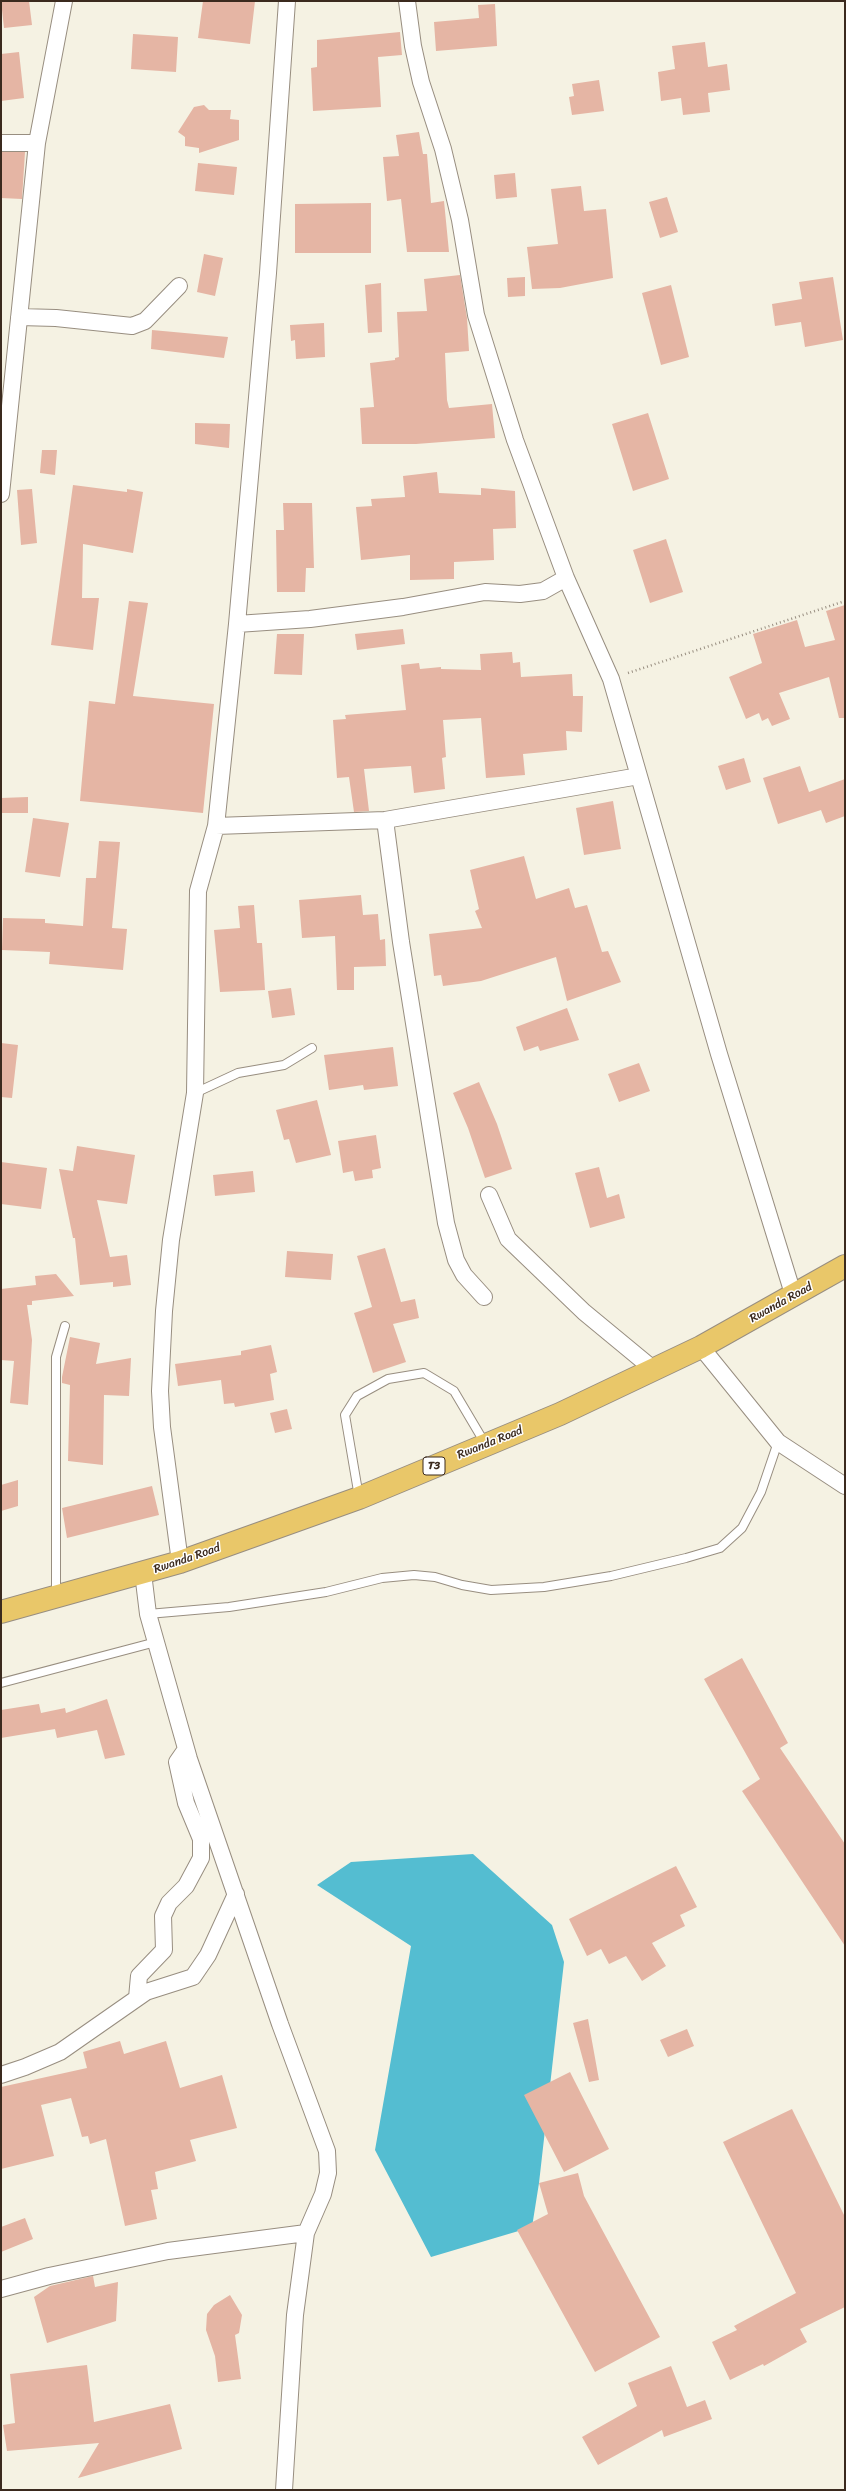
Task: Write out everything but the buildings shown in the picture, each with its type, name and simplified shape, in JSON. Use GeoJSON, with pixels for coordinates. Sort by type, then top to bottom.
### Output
{"type":"FeatureCollection","features":[{"type":"Feature","properties":{"kind":"highway","name":"Rwanda Road"},"geometry":{"type":"LineString","coordinates":[[1,1612],[180,1562],[359,1498],[560,1414],[701,1347],[845,1266]]}},
{"type":"Feature","properties":{"kind":"street"},"geometry":{"type":"LineString","coordinates":[[1,494],[37,143],[64,1]]}},
{"type":"Feature","properties":{"kind":"street"},"geometry":{"type":"LineString","coordinates":[[180,1562],[162,1427],[160,1391],[164,1310],[171,1240],[195,1093],[198,890],[216,826],[237,624],[268,273],[287,1]]}},
{"type":"Feature","properties":{"kind":"street"},"geometry":{"type":"LineString","coordinates":[[406,1],[413,46],[421,82],[443,149],[460,220],[476,315],[515,440],[566,578],[611,679],[719,1054],[794,1296]]}},
{"type":"Feature","properties":{"kind":"street"},"geometry":{"type":"LineString","coordinates":[[1,142],[37,143]]}},
{"type":"Feature","properties":{"kind":"street"},"geometry":{"type":"LineString","coordinates":[[19,317],[56,318],[132,326],[145,322],[179,286]]}},
{"type":"Feature","properties":{"kind":"street"},"geometry":{"type":"LineString","coordinates":[[237,624],[310,619],[403,607],[485,592],[520,594],[543,591],[566,578]]}},
{"type":"Feature","properties":{"kind":"street"},"geometry":{"type":"LineString","coordinates":[[216,826],[385,820],[638,776]]}},
{"type":"Feature","properties":{"kind":"street"},"geometry":{"type":"LineString","coordinates":[[385,820],[401,942],[446,1223],[456,1260],[464,1275],[484,1297]]}},
{"type":"Feature","properties":{"kind":"street"},"geometry":{"type":"LineString","coordinates":[[490,1195],[508,1239],[584,1312],[653,1369]]}},
{"type":"Feature","properties":{"kind":"street"},"geometry":{"type":"LineString","coordinates":[[701,1347],[778,1442],[845,1486]]}},
{"type":"Feature","properties":{"kind":"street"},"geometry":{"type":"LineString","coordinates":[[831,1478],[845,1470]]}},
{"type":"Feature","properties":{"kind":"street"},"geometry":{"type":"LineString","coordinates":[[143,1573],[148,1614],[186,1749],[280,2024],[327,2151],[328,2173],[323,2194],[306,2233],[295,2315],[284,2490]]}},
{"type":"Feature","properties":{"kind":"street"},"geometry":{"type":"LineString","coordinates":[[137,1998],[139,1976],[164,1950],[163,1916],[169,1903],[186,1886],[201,1858],[201,1839],[186,1803],[177,1762],[186,1749]]}},
{"type":"Feature","properties":{"kind":"street"},"geometry":{"type":"LineString","coordinates":[[1,2075],[26,2067],[60,2052],[146,1992],[193,1977],[208,1955],[236,1894]]}},
{"type":"Feature","properties":{"kind":"street"},"geometry":{"type":"LineString","coordinates":[[1,2289],[50,2276],[168,2251],[306,2233]]}},
{"type":"Feature","properties":{"kind":"lane"},"geometry":{"type":"LineString","coordinates":[[195,1093],[238,1073],[284,1065],[312,1048]]}},
{"type":"Feature","properties":{"kind":"lane"},"geometry":{"type":"LineString","coordinates":[[56,1596],[56,1357],[65,1326]]}},
{"type":"Feature","properties":{"kind":"lane"},"geometry":{"type":"LineString","coordinates":[[359,1498],[345,1415],[358,1396],[388,1379],[424,1373],[454,1391],[486,1445]]}},
{"type":"Feature","properties":{"kind":"lane"},"geometry":{"type":"LineString","coordinates":[[148,1614],[229,1607],[326,1592],[382,1578],[414,1575],[435,1577],[462,1585],[491,1590],[544,1587],[611,1576],[686,1558],[720,1548],[742,1528],[761,1492],[778,1442]]}},
{"type":"Feature","properties":{"kind":"lane"},"geometry":{"type":"LineString","coordinates":[[1,1683],[156,1642]]}},
{"type":"Feature","properties":{"kind":"path"},"geometry":{"type":"LineString","coordinates":[[611,679],[845,601]]}},
{"type":"Feature","properties":{"kind":"water"},"geometry":{"type":"Polygon","coordinates":[[[473,1854],[552,1925],[564,1962],[539,2183],[532,2227],[431,2257],[375,2150],[411,1946],[317,1885],[351,1862],[473,1854]]]}}]}
